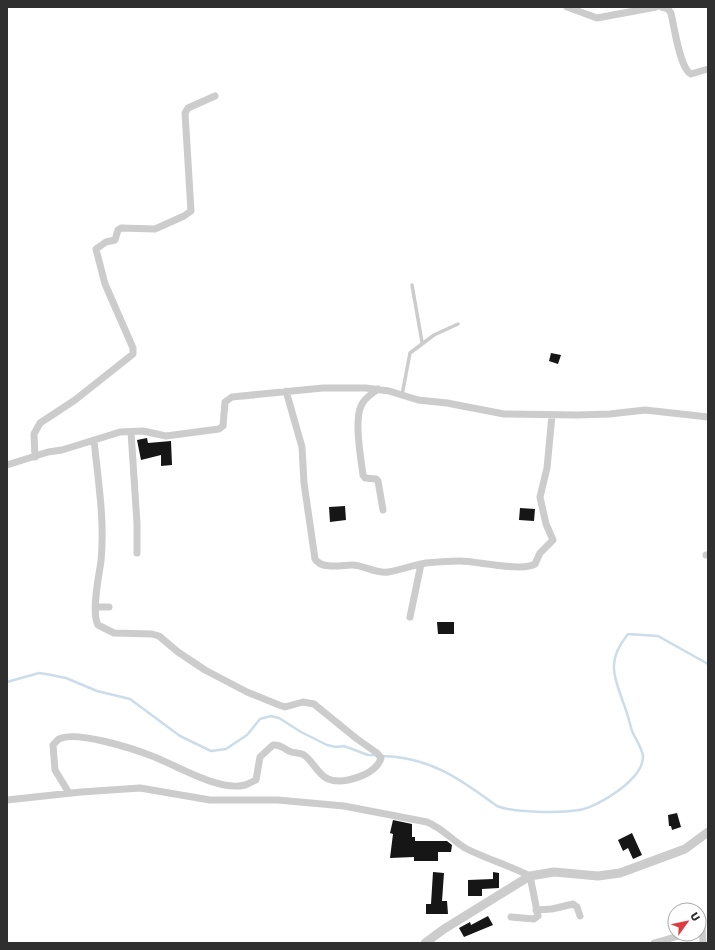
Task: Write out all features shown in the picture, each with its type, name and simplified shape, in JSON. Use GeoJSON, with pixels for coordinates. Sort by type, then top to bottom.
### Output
{"type":"FeatureCollection","features":[{"type":"Feature","properties":{"kind":"street"},"geometry":{"type":"LineString","coordinates":[[570,8],[597,18],[656,7]]}},
{"type":"Feature","properties":{"kind":"street"},"geometry":{"type":"LineString","coordinates":[[661,7],[668,9],[671,13],[682,59],[687,71],[691,74],[708,69]]}},
{"type":"Feature","properties":{"kind":"street"},"geometry":{"type":"LineString","coordinates":[[35,457],[34,434],[40,423],[75,400],[133,354],[133,348],[100,271],[96,249],[106,242],[115,240],[118,230],[121,228],[155,229],[184,216],[190,211],[185,113],[188,108],[215,96]]}},
{"type":"Feature","properties":{"kind":"street"},"geometry":{"type":"LineString","coordinates":[[7,465],[115,433],[143,432],[166,436],[219,429],[222,426],[225,402],[232,397],[338,387],[378,389],[418,400],[447,403],[504,414],[610,414],[645,410],[708,417]]}},
{"type":"Feature","properties":{"kind":"street"},"geometry":{"type":"LineString","coordinates":[[378,389],[366,399],[361,406],[359,442],[363,475],[365,478],[376,479],[378,481],[383,510]]}},
{"type":"Feature","properties":{"kind":"street"},"geometry":{"type":"LineString","coordinates":[[286,391],[302,447],[304,483],[316,562],[334,566],[356,565],[384,572],[402,570],[421,564],[461,560],[494,565],[530,566],[535,564],[540,553],[553,541],[546,524],[540,497],[547,468],[552,414]]}},
{"type":"Feature","properties":{"kind":"street"},"geometry":{"type":"LineString","coordinates":[[131,432],[137,504],[137,553]]}},
{"type":"Feature","properties":{"kind":"street"},"geometry":{"type":"LineString","coordinates":[[69,793],[55,770],[52,745],[59,739],[73,736],[86,737],[151,755],[191,774],[223,784],[245,785],[256,780],[260,757],[273,745],[278,745],[291,752],[304,754],[320,774],[331,780],[368,775],[375,769],[380,760],[377,753],[357,739],[316,705],[303,702],[285,707],[279,705],[247,692],[205,670],[178,652],[159,636],[152,634],[114,632],[102,628],[96,622],[96,607],[101,560],[101,506],[94,440]]}},
{"type":"Feature","properties":{"kind":"street"},"geometry":{"type":"LineString","coordinates":[[410,617],[421,564]]}},
{"type":"Feature","properties":{"kind":"street"},"geometry":{"type":"LineString","coordinates":[[96,607],[109,607]]}},
{"type":"Feature","properties":{"kind":"street"},"geometry":{"type":"LineString","coordinates":[[7,800],[69,793],[140,788],[210,800],[302,802],[344,806],[427,822],[439,827],[464,847],[506,864],[530,876]]}},
{"type":"Feature","properties":{"kind":"street"},"geometry":{"type":"LineString","coordinates":[[425,943],[455,922],[530,876],[554,872],[598,876],[620,873],[685,849],[708,832]]}},
{"type":"Feature","properties":{"kind":"street"},"geometry":{"type":"LineString","coordinates":[[511,917],[534,919],[538,916],[530,876]]}},
{"type":"Feature","properties":{"kind":"street"},"geometry":{"type":"LineString","coordinates":[[536,910],[552,909],[573,904],[577,907],[580,916]]}},
{"type":"Feature","properties":{"kind":"street"},"geometry":{"type":"LineString","coordinates":[[654,943],[667,939]]}},
{"type":"Feature","properties":{"kind":"lane"},"geometry":{"type":"LineString","coordinates":[[412,286],[422,342]]}},
{"type":"Feature","properties":{"kind":"lane"},"geometry":{"type":"LineString","coordinates":[[402,395],[409,357],[422,342],[458,324]]}},
{"type":"Feature","properties":{"kind":"building"},"geometry":{"type":"Polygon","coordinates":[[[551,353],[561,355],[558,364],[549,361],[551,353]]]}},
{"type":"Feature","properties":{"kind":"building"},"geometry":{"type":"Polygon","coordinates":[[[147,438],[148,443],[171,441],[172,465],[161,466],[161,455],[141,460],[137,440],[147,438]]]}},
{"type":"Feature","properties":{"kind":"building"},"geometry":{"type":"Polygon","coordinates":[[[345,506],[346,520],[330,522],[329,507],[345,506]]]}},
{"type":"Feature","properties":{"kind":"building"},"geometry":{"type":"Polygon","coordinates":[[[520,508],[535,509],[534,521],[519,520],[520,508]]]}},
{"type":"Feature","properties":{"kind":"building"},"geometry":{"type":"Polygon","coordinates":[[[437,622],[454,622],[454,634],[438,634],[437,622]]]}},
{"type":"Feature","properties":{"kind":"building"},"geometry":{"type":"Polygon","coordinates":[[[677,813],[681,827],[672,830],[671,826],[669,826],[668,815],[677,813]]]}},
{"type":"Feature","properties":{"kind":"building"},"geometry":{"type":"Polygon","coordinates":[[[393,820],[412,824],[412,837],[415,837],[415,841],[447,841],[452,845],[451,852],[438,852],[438,861],[414,861],[414,857],[390,858],[393,834],[390,833],[393,820]]]}},
{"type":"Feature","properties":{"kind":"building"},"geometry":{"type":"Polygon","coordinates":[[[632,833],[642,855],[633,859],[628,848],[623,851],[618,840],[632,833]]]}},
{"type":"Feature","properties":{"kind":"building"},"geometry":{"type":"Polygon","coordinates":[[[433,872],[444,873],[442,901],[447,901],[448,914],[426,914],[426,904],[431,904],[433,872]]]}},
{"type":"Feature","properties":{"kind":"building"},"geometry":{"type":"Polygon","coordinates":[[[493,872],[499,873],[499,888],[482,889],[482,896],[468,896],[468,880],[493,879],[493,872]]]}},
{"type":"Feature","properties":{"kind":"building"},"geometry":{"type":"Polygon","coordinates":[[[488,916],[493,925],[464,937],[459,928],[470,922],[471,925],[488,916]]]}},
{"type":"Feature","properties":{"kind":"waterway"},"geometry":{"type":"LineString","coordinates":[[382,756],[415,760],[444,771],[497,806],[514,810],[549,812],[571,811],[587,808],[608,798],[628,782],[636,774],[641,765],[643,756],[640,746],[632,731],[617,683],[614,667],[617,652],[621,643],[628,634],[658,636],[708,664]]}},
{"type":"Feature","properties":{"kind":"waterway"},"geometry":{"type":"LineString","coordinates":[[7,682],[39,673],[66,678],[97,691],[130,699],[180,736],[211,751],[226,749],[247,735],[260,719],[271,716],[279,718],[301,732],[327,745],[336,747],[344,746],[368,755],[377,755]]}}]}
